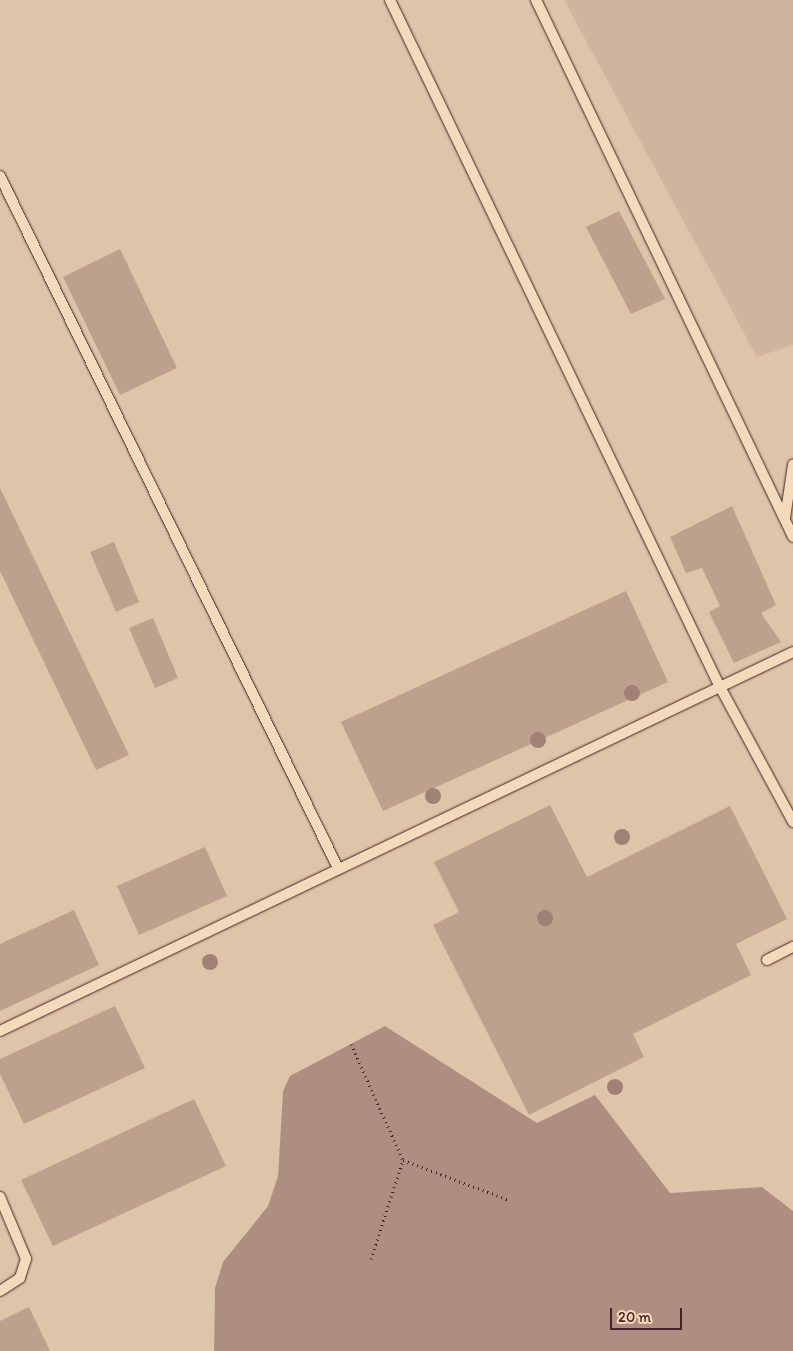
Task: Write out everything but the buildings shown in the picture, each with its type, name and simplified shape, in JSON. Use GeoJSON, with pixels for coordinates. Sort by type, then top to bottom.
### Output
{"type":"FeatureCollection","features":[{"type":"Feature","properties":{"kind":"lane"},"geometry":{"type":"LineString","coordinates":[[390,0],[719,685],[793,822]]}},
{"type":"Feature","properties":{"kind":"lane"},"geometry":{"type":"LineString","coordinates":[[536,0],[789,522],[793,537]]}},
{"type":"Feature","properties":{"kind":"lane"},"geometry":{"type":"LineString","coordinates":[[0,176],[338,868]]}},
{"type":"Feature","properties":{"kind":"lane"},"geometry":{"type":"LineString","coordinates":[[789,522],[793,465]]}},
{"type":"Feature","properties":{"kind":"lane"},"geometry":{"type":"LineString","coordinates":[[0,1031],[719,685],[793,652]]}},
{"type":"Feature","properties":{"kind":"lane"},"geometry":{"type":"LineString","coordinates":[[767,960],[793,947]]}},
{"type":"Feature","properties":{"kind":"lane"},"geometry":{"type":"LineString","coordinates":[[0,1196],[26,1259],[20,1278],[0,1291]]}},
{"type":"Feature","properties":{"kind":"path"},"geometry":{"type":"LineString","coordinates":[[351,1044],[403,1160],[371,1259]]}},
{"type":"Feature","properties":{"kind":"path"},"geometry":{"type":"LineString","coordinates":[[403,1160],[509,1200]]}},
{"type":"Feature","properties":{"kind":"shaded area"},"geometry":{"type":"Polygon","coordinates":[[[0,0],[793,0],[793,1211],[762,1187],[670,1193],[595,1096],[537,1123],[385,1026],[290,1076],[283,1091],[278,1176],[268,1206],[223,1262],[215,1288],[214,1351],[0,1351],[0,0]]]}},
{"type":"Feature","properties":{"kind":"shaded area"},"geometry":{"type":"Polygon","coordinates":[[[564,0],[793,0],[793,345],[757,357],[564,0]]]}},
{"type":"Feature","properties":{"kind":"shaded area"},"geometry":{"type":"Polygon","coordinates":[[[385,1026],[537,1123],[595,1095],[670,1193],[762,1187],[793,1211],[793,1351],[214,1351],[215,1288],[223,1262],[268,1206],[278,1176],[283,1091],[290,1076],[385,1026]]]}}]}
